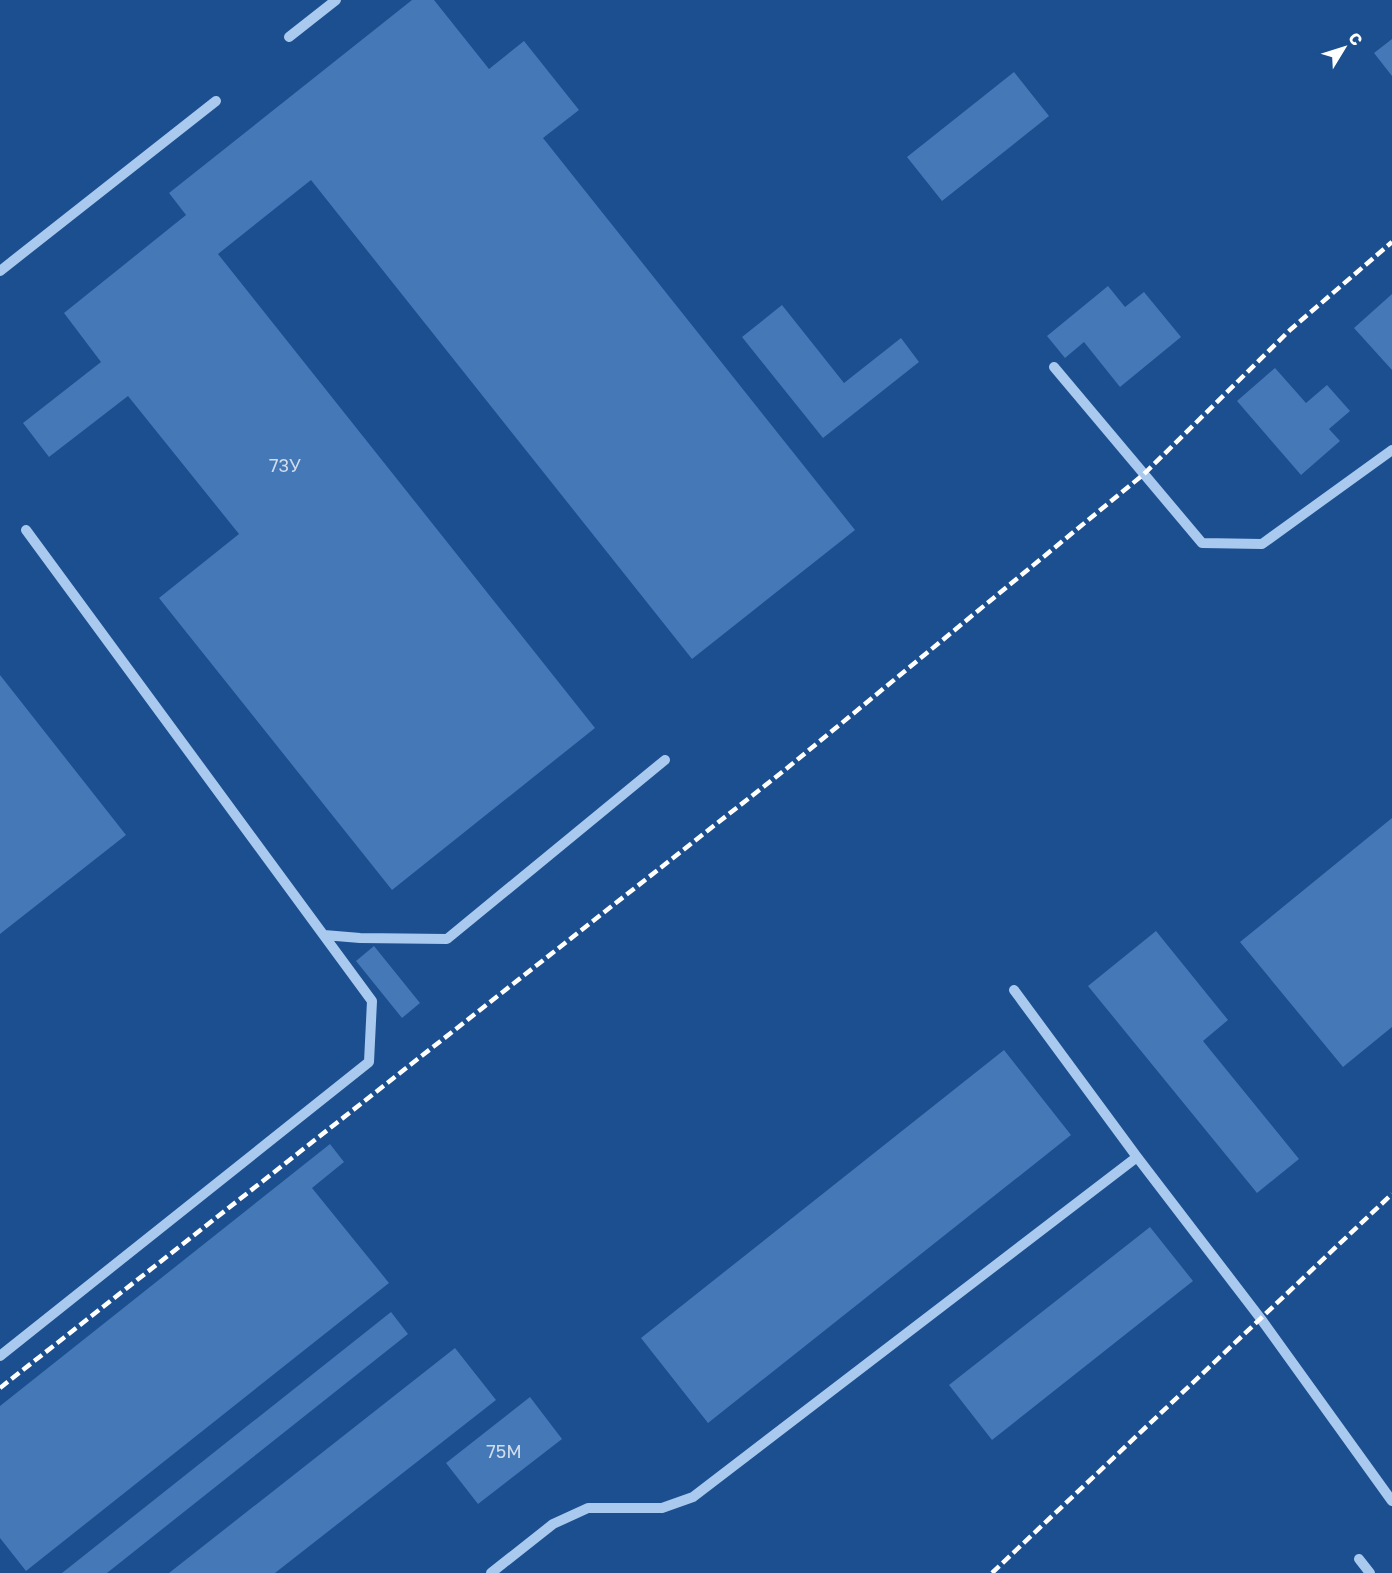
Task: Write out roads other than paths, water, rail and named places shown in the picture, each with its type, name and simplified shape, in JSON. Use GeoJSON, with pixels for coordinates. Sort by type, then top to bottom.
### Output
{"type":"FeatureCollection","features":[{"type":"Feature","properties":{"kind":"lane"},"geometry":{"type":"LineString","coordinates":[[289,37],[336,0]]}},
{"type":"Feature","properties":{"kind":"lane"},"geometry":{"type":"LineString","coordinates":[[0,271],[216,101]]}},
{"type":"Feature","properties":{"kind":"lane"},"geometry":{"type":"LineString","coordinates":[[1054,367],[1202,543],[1262,544],[1392,450]]}},
{"type":"Feature","properties":{"kind":"lane"},"geometry":{"type":"LineString","coordinates":[[0,1356],[369,1062],[372,1001],[26,530]]}},
{"type":"Feature","properties":{"kind":"lane"},"geometry":{"type":"LineString","coordinates":[[324,935],[360,939],[447,939],[665,760]]}},
{"type":"Feature","properties":{"kind":"lane"},"geometry":{"type":"LineString","coordinates":[[1014,990],[1137,1157],[1262,1319],[1392,1501]]}},
{"type":"Feature","properties":{"kind":"lane"},"geometry":{"type":"LineString","coordinates":[[491,1573],[554,1524],[588,1508],[662,1508],[693,1497],[1137,1157]]}},
{"type":"Feature","properties":{"kind":"lane"},"geometry":{"type":"LineString","coordinates":[[1359,1559],[1370,1573]]}},
{"type":"Feature","properties":{"kind":"railway"},"geometry":{"type":"LineString","coordinates":[[0,1388],[786,769],[1144,474],[1290,330],[1392,242]]}},
{"type":"Feature","properties":{"kind":"railway"},"geometry":{"type":"LineString","coordinates":[[992,1573],[1392,1194]]}}]}
